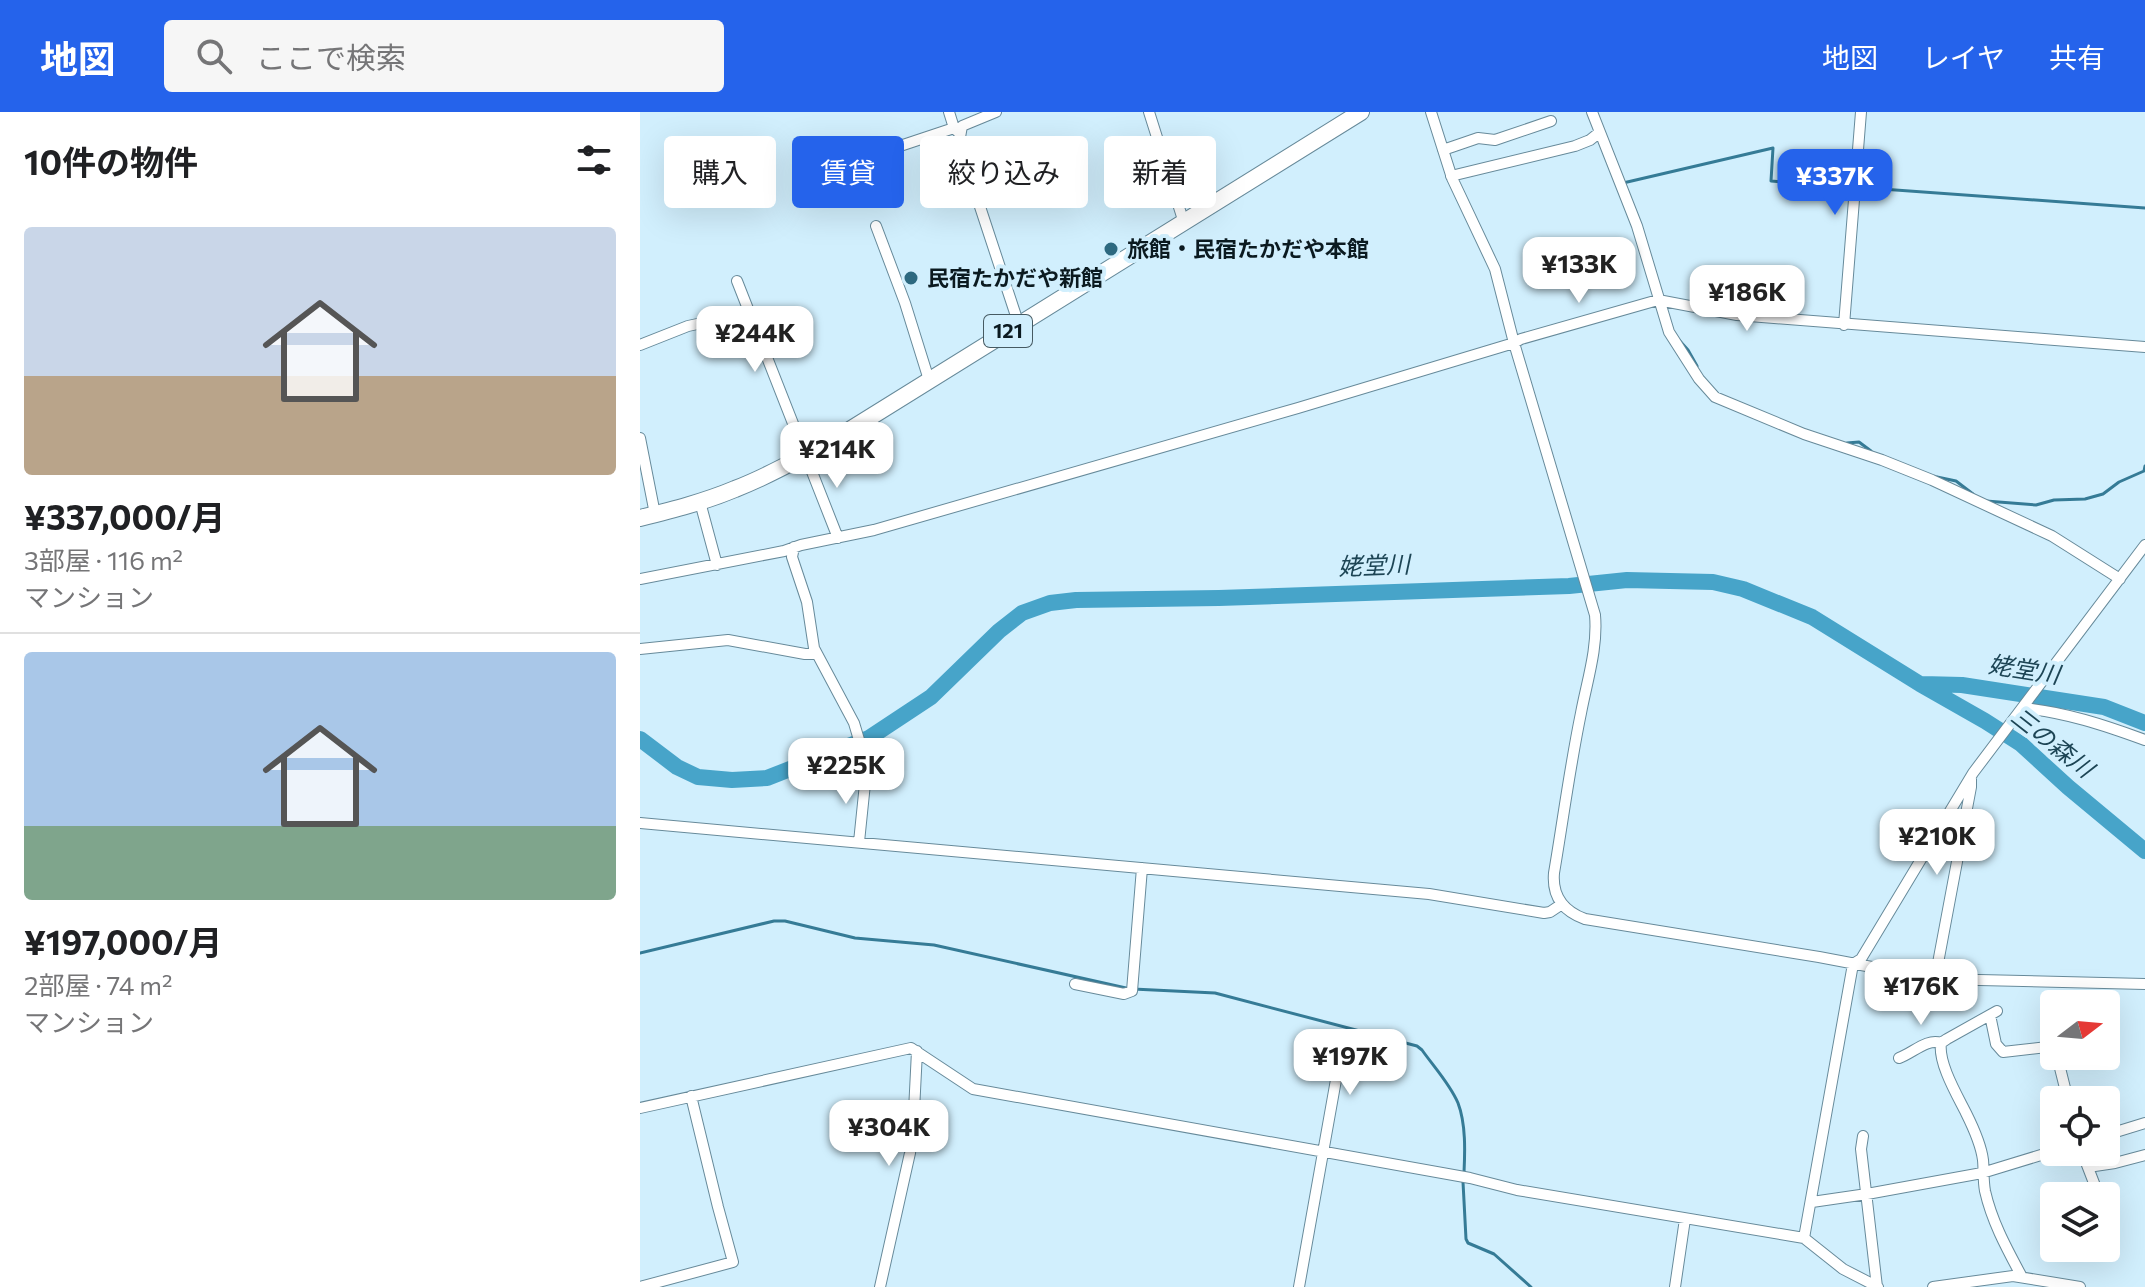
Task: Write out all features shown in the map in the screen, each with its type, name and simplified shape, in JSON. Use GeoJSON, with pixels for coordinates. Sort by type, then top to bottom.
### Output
{"type":"FeatureCollection","features":[{"type":"Feature","properties":{"kind":"highway","name":"121"},"geometry":{"type":"LineString","coordinates":[[648,516],[700,502],[769,474],[840,436],[1361,112]]}},
{"type":"Feature","properties":{"kind":"street"},"geometry":{"type":"LineString","coordinates":[[949,112],[1019,325]]}},
{"type":"Feature","properties":{"kind":"street"},"geometry":{"type":"LineString","coordinates":[[904,146],[957,130],[969,121],[996,112]]}},
{"type":"Feature","properties":{"kind":"street"},"geometry":{"type":"LineString","coordinates":[[1149,112],[1184,223]]}},
{"type":"Feature","properties":{"kind":"street"},"geometry":{"type":"LineString","coordinates":[[1431,112],[1451,176],[1495,269],[1595,615],[1595,643],[1554,873],[1553,885],[1562,904],[1585,919],[1935,979],[2145,984]]}},
{"type":"Feature","properties":{"kind":"street"},"geometry":{"type":"LineString","coordinates":[[1592,112],[1637,226],[1673,340],[1699,379],[1719,399],[1804,434],[1932,480],[2052,536],[2120,579]]}},
{"type":"Feature","properties":{"kind":"street"},"geometry":{"type":"LineString","coordinates":[[1844,325],[1861,112]]}},
{"type":"Feature","properties":{"kind":"street"},"geometry":{"type":"LineString","coordinates":[[1443,150],[1478,138],[1495,140],[1551,121]]}},
{"type":"Feature","properties":{"kind":"street"},"geometry":{"type":"LineString","coordinates":[[1451,176],[1575,146],[1600,132]]}},
{"type":"Feature","properties":{"kind":"street"},"geometry":{"type":"LineString","coordinates":[[876,226],[929,380]]}},
{"type":"Feature","properties":{"kind":"street"},"geometry":{"type":"LineString","coordinates":[[737,281],[838,538]]}},
{"type":"Feature","properties":{"kind":"street"},"geometry":{"type":"LineString","coordinates":[[640,579],[874,530],[1658,300],[1737,315],[2145,347]]}},
{"type":"Feature","properties":{"kind":"street"},"geometry":{"type":"LineString","coordinates":[[640,345],[688,326],[749,313]]}},
{"type":"Feature","properties":{"kind":"street"},"geometry":{"type":"LineString","coordinates":[[640,438],[648,516]]}},
{"type":"Feature","properties":{"kind":"street"},"geometry":{"type":"LineString","coordinates":[[700,502],[717,565]]}},
{"type":"Feature","properties":{"kind":"street"},"geometry":{"type":"LineString","coordinates":[[1804,1238],[1853,964],[1861,959],[1970,777],[2145,545]]}},
{"type":"Feature","properties":{"kind":"street"},"geometry":{"type":"LineString","coordinates":[[794,547],[792,557],[807,602],[816,654],[856,728],[865,760],[859,842]]}},
{"type":"Feature","properties":{"kind":"street"},"geometry":{"type":"LineString","coordinates":[[640,649],[728,640],[816,654]]}},
{"type":"Feature","properties":{"kind":"street"},"geometry":{"type":"LineString","coordinates":[[2021,710],[2043,710],[2085,719],[2145,740]]}},
{"type":"Feature","properties":{"kind":"street"},"geometry":{"type":"LineString","coordinates":[[1935,979],[1971,787],[1970,777]]}},
{"type":"Feature","properties":{"kind":"street"},"geometry":{"type":"LineString","coordinates":[[640,823],[1429,894],[1544,913],[1562,904]]}},
{"type":"Feature","properties":{"kind":"street"},"geometry":{"type":"LineString","coordinates":[[1075,984],[1124,994],[1132,991],[1142,868]]}},
{"type":"Feature","properties":{"kind":"street"},"geometry":{"type":"LineString","coordinates":[[1899,1058],[1913,1053],[1926,1043],[1941,1043],[1994,1013],[1996,1044],[2003,1052],[2040,1048]]}},
{"type":"Feature","properties":{"kind":"street"},"geometry":{"type":"LineString","coordinates":[[1299,1287],[1344,1035]]}},
{"type":"Feature","properties":{"kind":"street"},"geometry":{"type":"LineString","coordinates":[[1941,1043],[1941,1054],[1950,1080],[1980,1145],[1988,1199],[2004,1244],[2022,1277]]}},
{"type":"Feature","properties":{"kind":"street"},"geometry":{"type":"LineString","coordinates":[[640,1108],[911,1048],[973,1089],[1470,1178],[1517,1190],[1804,1238],[1843,1269],[1878,1287]]}},
{"type":"Feature","properties":{"kind":"street"},"geometry":{"type":"LineString","coordinates":[[880,1287],[910,1153],[917,1051]]}},
{"type":"Feature","properties":{"kind":"street"},"geometry":{"type":"LineString","coordinates":[[640,1287],[733,1262],[691,1096]]}},
{"type":"Feature","properties":{"kind":"street"},"geometry":{"type":"LineString","coordinates":[[2120,1131],[2145,1123]]}},
{"type":"Feature","properties":{"kind":"street"},"geometry":{"type":"LineString","coordinates":[[1863,1136],[1861,1149],[1878,1287]]}},
{"type":"Feature","properties":{"kind":"street"},"geometry":{"type":"LineString","coordinates":[[1812,1202],[1982,1173],[2040,1155]]}},
{"type":"Feature","properties":{"kind":"street"},"geometry":{"type":"LineString","coordinates":[[2094,1182],[2088,1167],[2145,1155]]}},
{"type":"Feature","properties":{"kind":"street"},"geometry":{"type":"LineString","coordinates":[[1675,1287],[1685,1219]]}},
{"type":"Feature","properties":{"kind":"street"},"geometry":{"type":"LineString","coordinates":[[1933,1287],[2013,1276],[2080,1287]]}},
{"type":"Feature","properties":{"kind":"waterway"},"geometry":{"type":"LineString","coordinates":[[1623,183],[1773,148],[1771,181],[2145,208]]}},
{"type":"Feature","properties":{"kind":"waterway"},"geometry":{"type":"LineString","coordinates":[[1679,340],[1697,366]]}},
{"type":"Feature","properties":{"kind":"waterway"},"geometry":{"type":"LineString","coordinates":[[1847,443],[1859,442],[1871,451]]}},
{"type":"Feature","properties":{"kind":"waterway"},"geometry":{"type":"LineString","coordinates":[[1986,501],[2036,505],[2054,500],[2085,499],[2103,494],[2119,482],[2144,471],[2145,466]]}},
{"type":"Feature","properties":{"kind":"waterway"},"geometry":{"type":"LineString","coordinates":[[1937,477],[1956,481],[1973,494]]}},
{"type":"Feature","properties":{"kind":"waterway","name":"姥堂川"},"geometry":{"type":"LineString","coordinates":[[640,739],[677,767],[698,777],[732,780],[767,778],[869,738],[931,697],[1022,613],[1050,603],[1569,586],[1627,580],[1713,582],[1743,589],[1812,617],[1985,721],[2021,744],[2145,851]]}},
{"type":"Feature","properties":{"kind":"waterway","name":"姥堂川"},"geometry":{"type":"LineString","coordinates":[[1922,684],[1962,685],[2104,707],[2145,723]]}},
{"type":"Feature","properties":{"kind":"waterway"},"geometry":{"type":"LineString","coordinates":[[640,953],[785,921],[855,938],[934,945],[1126,988]]}},
{"type":"Feature","properties":{"kind":"waterway"},"geometry":{"type":"LineString","coordinates":[[1133,989],[1215,993],[1417,1046],[1446,1082],[1461,1111],[1464,1173]]}},
{"type":"Feature","properties":{"kind":"waterway"},"geometry":{"type":"LineString","coordinates":[[1463,1182],[1468,1243],[1494,1254],[1531,1287]]}},
{"type":"Feature","properties":{"kind":"place","name":"旅館・民宿たかだや本館"},"geometry":{"type":"Point","coordinates":[1111,249]}},
{"type":"Feature","properties":{"kind":"place","name":"民宿たかだや新館"},"geometry":{"type":"Point","coordinates":[911,278]}},
{"type":"Feature","properties":{"kind":"water label","name":"三の森川"},"geometry":{"type":"Point","coordinates":[2052,743]}}]}
